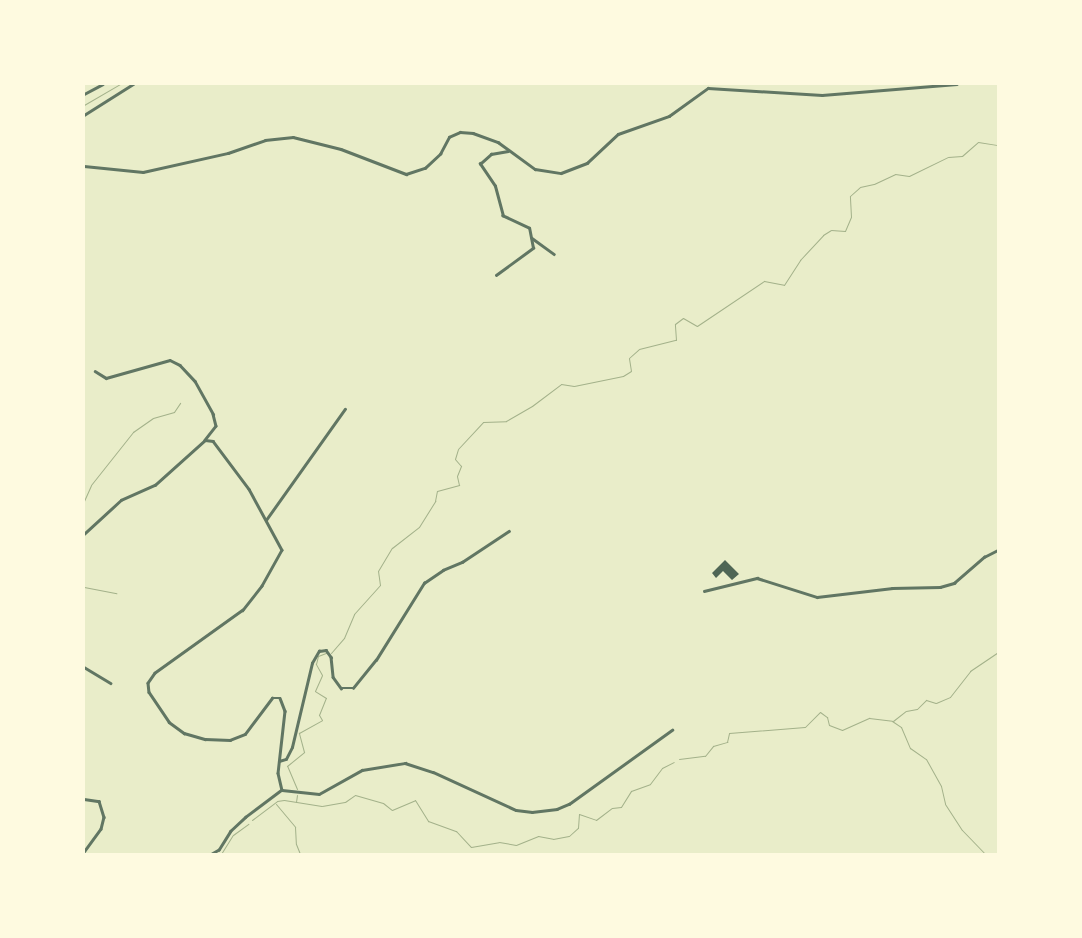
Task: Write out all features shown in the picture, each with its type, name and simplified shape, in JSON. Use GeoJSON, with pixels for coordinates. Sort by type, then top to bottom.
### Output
{"type":"FeatureCollection","features":[{"type":"Feature","properties":{"kind":"street"},"geometry":{"type":"LineString","coordinates":[[84,94],[103,84]]}},
{"type":"Feature","properties":{"kind":"street"},"geometry":{"type":"LineString","coordinates":[[84,115],[133,84]]}},
{"type":"Feature","properties":{"kind":"street"},"geometry":{"type":"LineString","coordinates":[[84,166],[143,172],[278,137],[293,137],[342,149],[406,174],[425,168],[440,154],[449,137],[460,132],[486,137],[535,170],[561,173],[588,163],[618,134],[669,116],[699,93],[715,86],[745,92],[822,95],[957,84]]}},
{"type":"Feature","properties":{"kind":"street"},"geometry":{"type":"LineString","coordinates":[[496,275],[533,248],[529,228],[503,216],[495,186],[480,164],[491,154],[508,151]]}},
{"type":"Feature","properties":{"kind":"street"},"geometry":{"type":"LineString","coordinates":[[532,238],[554,254]]}},
{"type":"Feature","properties":{"kind":"street"},"geometry":{"type":"LineString","coordinates":[[84,534],[121,500],[155,485],[205,440],[216,426],[213,414],[195,381],[180,365],[170,360],[106,378],[95,371]]}},
{"type":"Feature","properties":{"kind":"street"},"geometry":{"type":"LineString","coordinates":[[266,520],[344,409]]}},
{"type":"Feature","properties":{"kind":"street"},"geometry":{"type":"LineString","coordinates":[[205,440],[213,441],[222,452],[266,520],[282,550],[262,586],[243,610],[155,673],[148,683],[148,692],[169,722],[184,733],[205,739],[230,740],[245,734],[272,698],[280,698],[285,712],[280,761],[282,790]]}},
{"type":"Feature","properties":{"kind":"street"},"geometry":{"type":"LineString","coordinates":[[280,761],[286,760],[292,747],[312,663],[319,651],[326,650],[331,657],[333,677],[341,688],[353,688],[376,660],[424,583],[443,570],[462,562],[509,531]]}},
{"type":"Feature","properties":{"kind":"street"},"geometry":{"type":"LineString","coordinates":[[704,591],[757,578],[817,597],[892,588],[940,588],[954,583],[984,557],[998,550]]}},
{"type":"Feature","properties":{"kind":"street"},"geometry":{"type":"LineString","coordinates":[[84,667],[112,683]]}},
{"type":"Feature","properties":{"kind":"street"},"geometry":{"type":"LineString","coordinates":[[212,854],[219,850],[231,831],[246,817],[282,790],[319,794],[362,770],[404,763],[433,772],[516,810],[532,812],[557,809],[569,804],[672,730]]}},
{"type":"Feature","properties":{"kind":"street"},"geometry":{"type":"LineString","coordinates":[[84,799],[99,801],[104,817],[101,829],[84,852]]}},
{"type":"Feature","properties":{"kind":"building"},"geometry":{"type":"Polygon","coordinates":[[[725,560],[739,574],[732,580],[723,571],[716,578],[712,573],[725,560]]]}},
{"type":"Feature","properties":{"kind":"waterway"},"geometry":{"type":"LineString","coordinates":[[84,105],[120,84]]}},
{"type":"Feature","properties":{"kind":"waterway"},"geometry":{"type":"LineString","coordinates":[[331,653],[344,638],[354,614],[380,585],[378,571],[392,548],[419,527],[435,501],[437,491],[459,485],[457,476],[461,466],[455,459],[458,449],[483,422],[506,421],[532,406],[561,384],[574,386],[623,376],[631,371],[629,358],[639,349],[676,340],[675,324],[683,318],[697,326],[764,281],[784,285],[800,260],[823,235],[831,230],[845,231],[851,217],[850,196],[860,187],[874,184],[895,174],[909,176],[948,157],[962,156],[978,142],[998,145]]}},
{"type":"Feature","properties":{"kind":"waterway"},"geometry":{"type":"LineString","coordinates":[[84,501],[91,485],[133,432],[153,418],[174,412],[180,403]]}},
{"type":"Feature","properties":{"kind":"waterway"},"geometry":{"type":"LineString","coordinates":[[84,587],[116,593]]}},
{"type":"Feature","properties":{"kind":"waterway"},"geometry":{"type":"LineString","coordinates":[[893,721],[906,711],[917,709],[926,700],[936,703],[950,697],[970,671],[998,652]]}},
{"type":"Feature","properties":{"kind":"waterway"},"geometry":{"type":"LineString","coordinates":[[297,789],[287,766],[304,752],[299,733],[322,720],[319,715],[326,698],[315,691],[322,675],[316,664],[318,656],[326,653]]}},
{"type":"Feature","properties":{"kind":"waterway"},"geometry":{"type":"LineString","coordinates":[[679,759],[705,756],[713,746],[727,742],[729,733],[805,727],[820,712],[827,717],[829,725],[842,730],[869,718],[892,721],[901,727],[910,748],[926,759],[941,786],[945,804],[962,830],[985,854]]}},
{"type":"Feature","properties":{"kind":"waterway"},"geometry":{"type":"LineString","coordinates":[[252,820],[277,801],[284,800],[322,806],[345,802],[355,795],[383,803],[392,810],[415,800],[428,821],[456,831],[471,847],[499,842],[516,845],[538,836],[553,839],[569,836],[578,828],[579,814],[596,820],[612,808],[621,807],[631,791],[650,784],[662,768],[674,762]]}},
{"type":"Feature","properties":{"kind":"waterway"},"geometry":{"type":"LineString","coordinates":[[296,802],[297,795]]}},
{"type":"Feature","properties":{"kind":"waterway"},"geometry":{"type":"LineString","coordinates":[[276,804],[295,827],[296,844],[300,854]]}},
{"type":"Feature","properties":{"kind":"waterway"},"geometry":{"type":"LineString","coordinates":[[221,854],[233,835],[248,824]]}}]}
